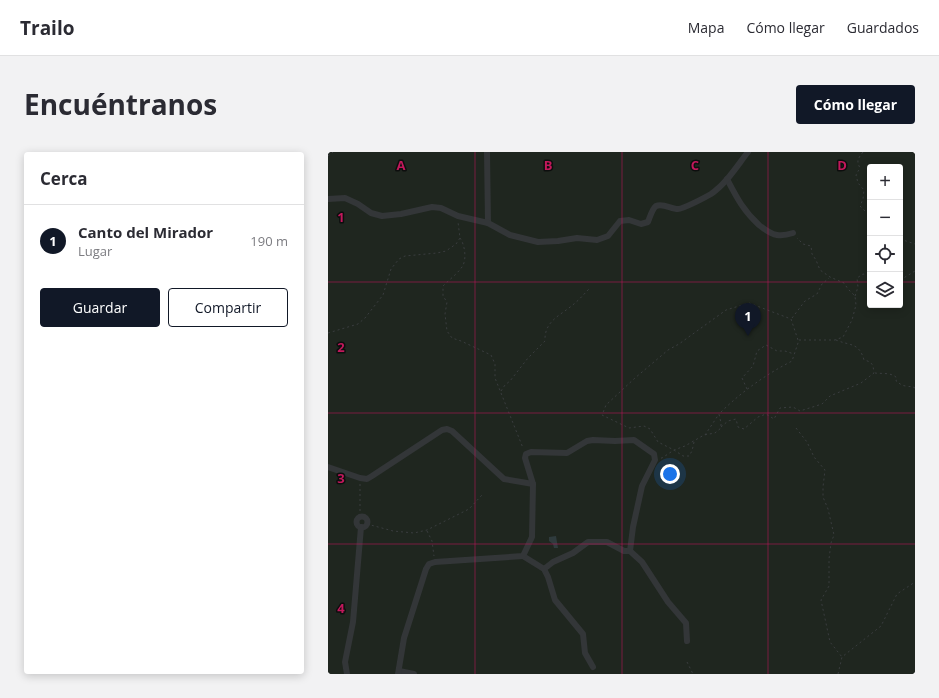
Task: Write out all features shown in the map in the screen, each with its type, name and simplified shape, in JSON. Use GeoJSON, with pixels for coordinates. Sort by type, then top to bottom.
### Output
{"type":"FeatureCollection","features":[{"type":"Feature","properties":{"kind":"street"},"geometry":{"type":"LineString","coordinates":[[487,152],[488,223]]}},
{"type":"Feature","properties":{"kind":"street"},"geometry":{"type":"LineString","coordinates":[[328,199],[345,198],[372,213],[382,216],[401,214],[432,207],[441,208],[458,216],[488,223],[510,235],[538,242],[578,238],[597,240],[608,236],[620,221],[629,220],[641,224],[648,222],[652,210],[656,206],[662,205],[680,209],[711,194],[720,187],[748,152]]}},
{"type":"Feature","properties":{"kind":"street"},"geometry":{"type":"LineString","coordinates":[[727,179],[739,202],[749,216],[764,229],[775,235],[782,236],[793,233]]}},
{"type":"Feature","properties":{"kind":"street"},"geometry":{"type":"LineString","coordinates":[[328,467],[367,479],[442,430],[447,429],[452,431],[504,479],[533,484]]}},
{"type":"Feature","properties":{"kind":"street"},"geometry":{"type":"LineString","coordinates":[[523,556],[532,537],[533,484],[525,458],[526,454],[531,452],[568,453],[587,441],[593,440],[634,440],[654,454],[655,460],[642,486],[633,527],[630,551]]}},
{"type":"Feature","properties":{"kind":"street"},"geometry":{"type":"LineString","coordinates":[[347,674],[345,662],[353,622],[364,526],[358,526],[357,524],[357,520],[360,517]]}},
{"type":"Feature","properties":{"kind":"street"},"geometry":{"type":"LineString","coordinates":[[544,569],[553,562],[572,553],[588,542],[607,542],[624,551],[630,551],[642,562],[668,602],[686,622],[687,641]]}},
{"type":"Feature","properties":{"kind":"street"},"geometry":{"type":"LineString","coordinates":[[414,674],[398,672],[404,638],[426,569],[429,564],[435,562],[523,556],[544,569],[556,600],[583,634],[585,653],[593,667]]}},
{"type":"Feature","properties":{"kind":"path"},"geometry":{"type":"LineString","coordinates":[[328,156],[333,152]]}},
{"type":"Feature","properties":{"kind":"path"},"geometry":{"type":"LineString","coordinates":[[863,152],[858,159],[860,168],[856,175],[858,183],[864,190],[863,199],[860,206],[867,212]]}},
{"type":"Feature","properties":{"kind":"path"},"geometry":{"type":"LineString","coordinates":[[458,216],[460,238],[464,243],[465,252],[463,266],[443,286],[442,296],[447,302],[445,314],[447,331],[452,338],[462,341],[491,355],[495,364],[495,378],[526,454]]}},
{"type":"Feature","properties":{"kind":"path"},"geometry":{"type":"LineString","coordinates":[[793,233],[803,244],[811,246],[812,254],[820,270],[830,277],[844,283],[854,296],[856,305],[852,320],[843,337],[835,340],[799,340]]}},
{"type":"Feature","properties":{"kind":"path"},"geometry":{"type":"LineString","coordinates":[[328,333],[358,324],[365,318],[383,294],[391,269],[399,259],[406,256],[446,251],[456,244],[460,238]]}},
{"type":"Feature","properties":{"kind":"path"},"geometry":{"type":"LineString","coordinates":[[903,240],[915,244]]}},
{"type":"Feature","properties":{"kind":"path"},"geometry":{"type":"LineString","coordinates":[[903,278],[915,271]]}},
{"type":"Feature","properties":{"kind":"path"},"geometry":{"type":"LineString","coordinates":[[854,296],[858,287],[857,278],[863,274],[867,275]]}},
{"type":"Feature","properties":{"kind":"path"},"geometry":{"type":"LineString","coordinates":[[791,319],[805,301],[817,294],[822,284],[830,277]]}},
{"type":"Feature","properties":{"kind":"path"},"geometry":{"type":"LineString","coordinates":[[501,391],[528,358],[546,341],[545,333],[551,321],[575,303],[589,289]]}},
{"type":"Feature","properties":{"kind":"path"},"geometry":{"type":"LineString","coordinates":[[694,441],[692,451],[689,456],[683,456],[658,442],[650,429],[644,426],[629,428],[602,414],[606,405],[664,353],[726,310],[749,304],[791,319],[799,340],[792,361],[772,372],[729,404],[719,414],[704,435]]}},
{"type":"Feature","properties":{"kind":"path"},"geometry":{"type":"LineString","coordinates":[[835,340],[845,344],[853,344],[858,348],[862,352],[864,360],[869,361],[873,365],[874,373]]}},
{"type":"Feature","properties":{"kind":"path"},"geometry":{"type":"LineString","coordinates":[[747,390],[742,378],[753,366],[757,350],[766,344],[777,350],[794,354]]}},
{"type":"Feature","properties":{"kind":"path"},"geometry":{"type":"LineString","coordinates":[[654,454],[662,458],[674,450],[685,446],[704,435],[715,433],[728,421],[736,420],[738,427],[744,429],[758,417],[766,414],[774,418],[780,408],[792,407],[800,411],[822,404],[830,396],[861,383],[874,373],[890,373],[897,378],[896,381],[901,385],[912,386],[915,388]]}},
{"type":"Feature","properties":{"kind":"path"},"geometry":{"type":"LineString","coordinates":[[719,414],[721,428]]}},
{"type":"Feature","properties":{"kind":"path"},"geometry":{"type":"LineString","coordinates":[[796,428],[807,442],[814,457],[825,470],[823,497],[828,509],[834,535],[831,543],[829,586],[821,600],[830,642],[842,657]]}},
{"type":"Feature","properties":{"kind":"path"},"geometry":{"type":"LineString","coordinates":[[360,478],[360,517]]}},
{"type":"Feature","properties":{"kind":"path"},"geometry":{"type":"LineString","coordinates":[[364,526],[414,533],[427,530],[469,509],[482,495]]}},
{"type":"Feature","properties":{"kind":"path"},"geometry":{"type":"LineString","coordinates":[[427,530],[432,541],[435,562]]}},
{"type":"Feature","properties":{"kind":"path"},"geometry":{"type":"LineString","coordinates":[[838,674],[842,657],[880,626],[897,594],[915,582]]}},
{"type":"Feature","properties":{"kind":"path"},"geometry":{"type":"LineString","coordinates":[[687,662],[693,674]]}},
{"type":"Feature","properties":{"kind":"shaded area"},"geometry":{"type":"Polygon","coordinates":[[[328,152],[915,152],[915,674],[328,674],[328,152]]]}},
{"type":"Feature","properties":{"kind":"shaded area"},"geometry":{"type":"Polygon","coordinates":[[[556,536],[558,548],[554,548],[553,544],[549,541],[549,537],[556,536]]]}},
{"type":"Feature","properties":{"kind":"place","name":"Canto del Mirador"},"geometry":{"type":"Point","coordinates":[748,336]}}]}
